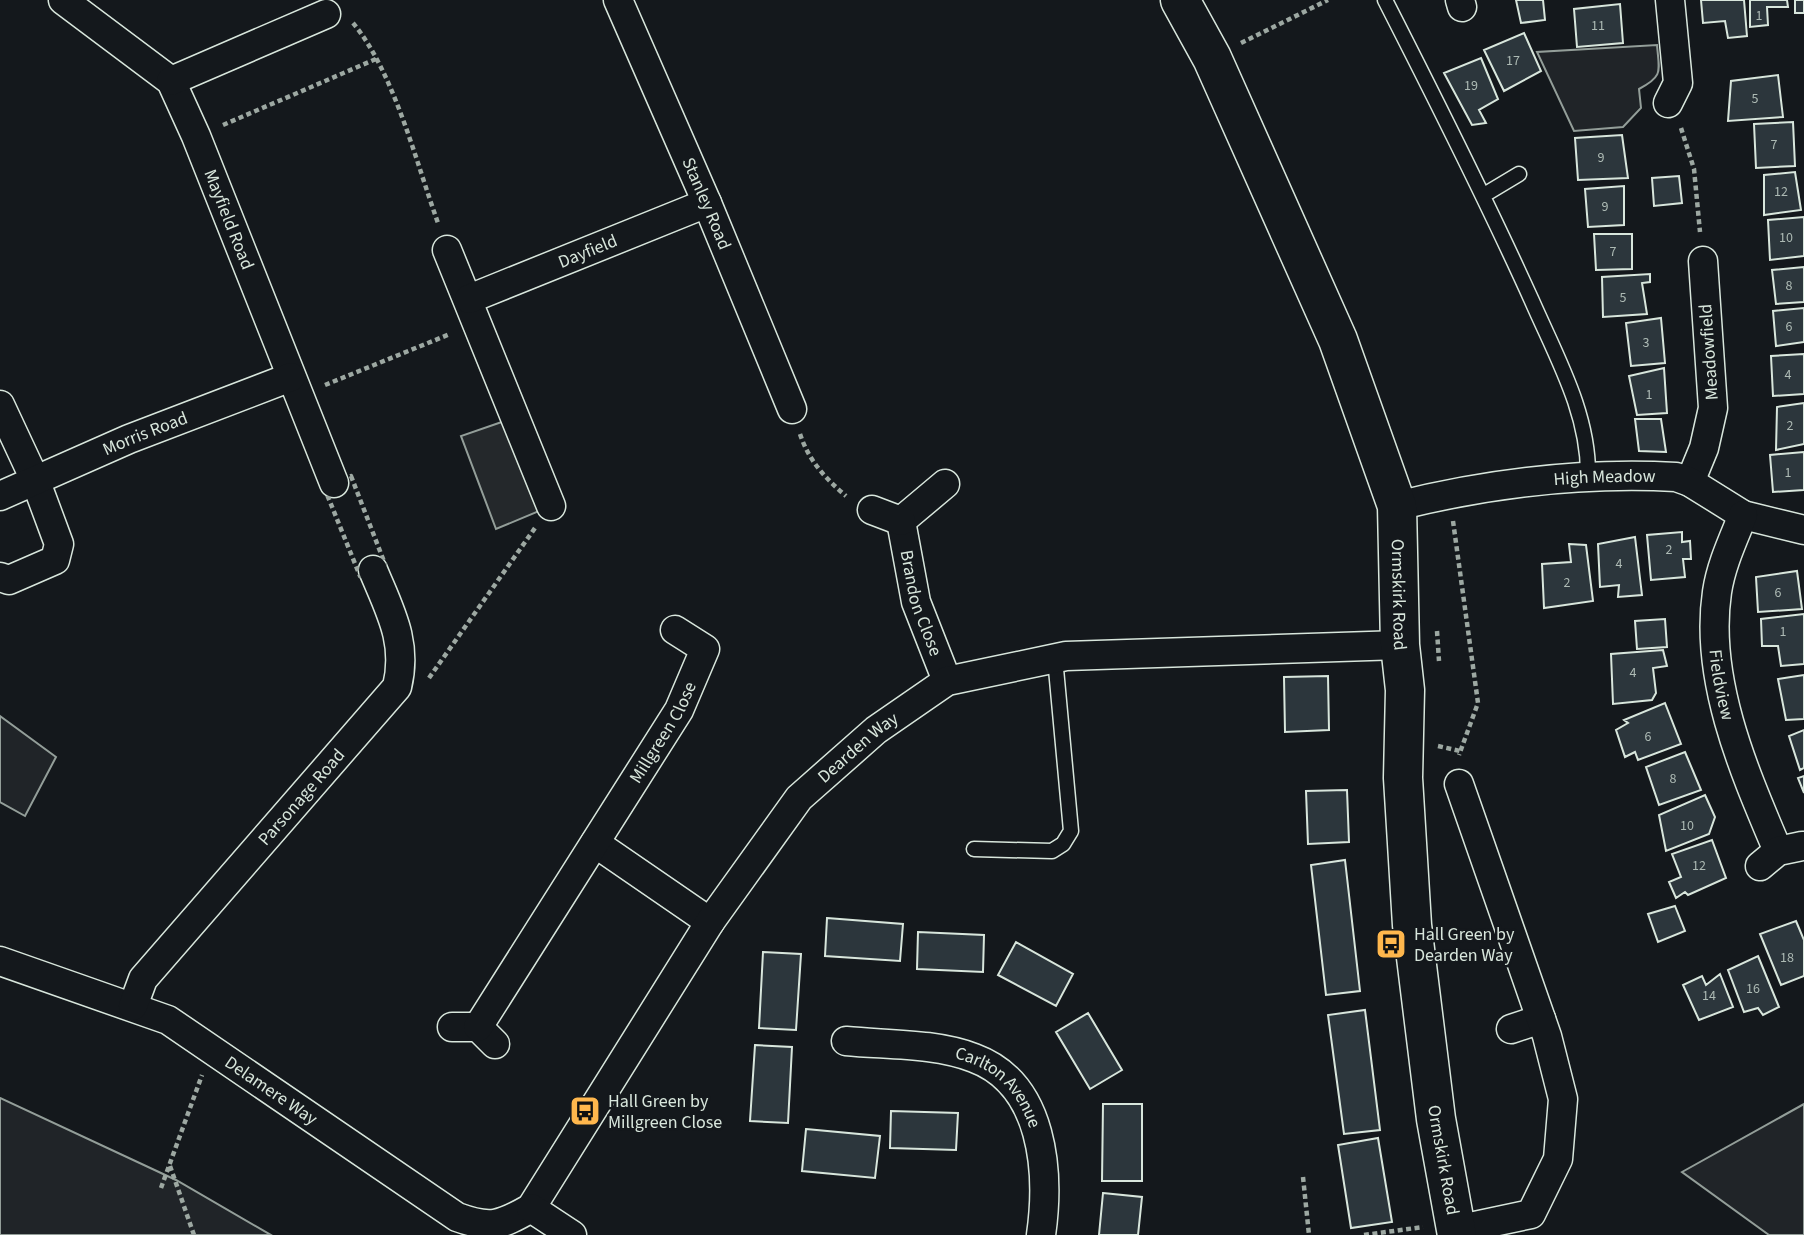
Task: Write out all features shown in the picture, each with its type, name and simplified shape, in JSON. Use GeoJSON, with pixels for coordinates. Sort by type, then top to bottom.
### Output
{"type":"FeatureCollection","features":[{"type":"Feature","properties":{"kind":"main road","name":"Ormskirk Road"},"geometry":{"type":"LineString","coordinates":[[1180,0],[1212,58],[1338,340],[1397,506],[1400,645],[1405,690],[1403,778],[1412,925],[1436,1119],[1456,1229]]}},
{"type":"Feature","properties":{"kind":"street","name":"Mayfield Road"},"geometry":{"type":"LineString","coordinates":[[63,0],[171,81],[196,136],[334,483]]}},
{"type":"Feature","properties":{"kind":"street","name":"Stanley Road"},"geometry":{"type":"LineString","coordinates":[[618,0],[708,203],[792,408]]}},
{"type":"Feature","properties":{"kind":"street"},"geometry":{"type":"LineString","coordinates":[[1667,109],[1678,83],[1670,0]]}},
{"type":"Feature","properties":{"kind":"street"},"geometry":{"type":"LineString","coordinates":[[171,81],[326,14]]}},
{"type":"Feature","properties":{"kind":"street","name":"Dayfield"},"geometry":{"type":"LineString","coordinates":[[474,311],[708,203]]}},
{"type":"Feature","properties":{"kind":"street"},"geometry":{"type":"LineString","coordinates":[[447,250],[551,506]]}},
{"type":"Feature","properties":{"kind":"street","name":"Meadowfield"},"geometry":{"type":"LineString","coordinates":[[1690,482],[1704,448],[1713,408],[1700,261]]}},
{"type":"Feature","properties":{"kind":"street","name":"Morris Road"},"geometry":{"type":"LineString","coordinates":[[0,496],[129,439],[295,386]]}},
{"type":"Feature","properties":{"kind":"street"},"geometry":{"type":"LineString","coordinates":[[0,405],[36,482],[60,544],[55,559],[9,580],[0,577]]}},
{"type":"Feature","properties":{"kind":"street","name":"High Meadow"},"geometry":{"type":"LineString","coordinates":[[1397,506],[1452,492],[1520,481],[1588,476],[1663,476],[1690,482],[1744,515],[1804,530]]}},
{"type":"Feature","properties":{"kind":"street"},"geometry":{"type":"LineString","coordinates":[[872,510],[901,521],[945,484]]}},
{"type":"Feature","properties":{"kind":"street","name":"Fieldview"},"geometry":{"type":"LineString","coordinates":[[1744,515],[1727,556],[1717,592],[1715,642],[1726,707],[1746,776],[1780,854]]}},
{"type":"Feature","properties":{"kind":"street","name":"Brandon Close"},"geometry":{"type":"LineString","coordinates":[[901,521],[916,602],[947,681]]}},
{"type":"Feature","properties":{"kind":"street"},"geometry":{"type":"LineString","coordinates":[[373,570],[397,628],[403,664],[397,687]]}},
{"type":"Feature","properties":{"kind":"street","name":"Millgreen Close"},"geometry":{"type":"LineString","coordinates":[[475,1033],[679,710],[715,644],[675,630]]}},
{"type":"Feature","properties":{"kind":"street","name":"Dearden Way"},"geometry":{"type":"LineString","coordinates":[[531,1208],[710,922],[799,798],[876,730],[947,681],[1055,658],[1400,645]]}},
{"type":"Feature","properties":{"kind":"street","name":"Parsonage Road"},"geometry":{"type":"LineString","coordinates":[[133,1006],[143,979],[397,687]]}},
{"type":"Feature","properties":{"kind":"street","name":"Ormskirk Road"},"geometry":{"type":"LineString","coordinates":[[1456,1229],[1531,1214],[1558,1159],[1563,1100],[1541,1018],[1459,784]]}},
{"type":"Feature","properties":{"kind":"street"},"geometry":{"type":"LineString","coordinates":[[595,844],[710,922]]}},
{"type":"Feature","properties":{"kind":"street","name":"Delamere Way"},"geometry":{"type":"LineString","coordinates":[[0,961],[168,1020],[457,1217],[483,1226],[506,1223],[531,1208]]}},
{"type":"Feature","properties":{"kind":"street"},"geometry":{"type":"LineString","coordinates":[[1511,1029],[1541,1018]]}},
{"type":"Feature","properties":{"kind":"street","name":"Carlton Avenue"},"geometry":{"type":"LineString","coordinates":[[846,1041],[940,1050],[975,1058],[1010,1080],[1030,1111],[1042,1148],[1044,1213],[1041,1235]]}},
{"type":"Feature","properties":{"kind":"street"},"geometry":{"type":"LineString","coordinates":[[531,1208],[572,1235]]}},
{"type":"Feature","properties":{"kind":"lane"},"geometry":{"type":"LineString","coordinates":[[1385,0],[1484,195],[1573,393],[1588,446],[1588,476]]}},
{"type":"Feature","properties":{"kind":"lane"},"geometry":{"type":"LineString","coordinates":[[1484,195],[1520,174]]}},
{"type":"Feature","properties":{"kind":"lane"},"geometry":{"type":"LineString","coordinates":[[974,849],[1052,851],[1063,844],[1071,831],[1055,658]]}},
{"type":"Feature","properties":{"kind":"path"},"geometry":{"type":"LineString","coordinates":[[1212,58],[1328,0]]}},
{"type":"Feature","properties":{"kind":"path"},"geometry":{"type":"LineString","coordinates":[[326,14],[341,16],[352,23],[369,43],[447,250]]}},
{"type":"Feature","properties":{"kind":"path"},"geometry":{"type":"LineString","coordinates":[[196,136],[376,59]]}},
{"type":"Feature","properties":{"kind":"path"},"geometry":{"type":"LineString","coordinates":[[1667,109],[1694,169],[1700,261]]}},
{"type":"Feature","properties":{"kind":"path"},"geometry":{"type":"LineString","coordinates":[[295,386],[474,311]]}},
{"type":"Feature","properties":{"kind":"path"},"geometry":{"type":"LineString","coordinates":[[792,408],[806,452],[825,478],[850,499],[872,510]]}},
{"type":"Feature","properties":{"kind":"path"},"geometry":{"type":"LineString","coordinates":[[351,476],[385,564],[373,570],[360,576],[324,487],[351,476]]}},
{"type":"Feature","properties":{"kind":"path"},"geometry":{"type":"LineString","coordinates":[[1452,492],[1456,555],[1478,703],[1461,751],[1459,784]]}},
{"type":"Feature","properties":{"kind":"path"},"geometry":{"type":"LineString","coordinates":[[397,687],[424,686],[551,506]]}},
{"type":"Feature","properties":{"kind":"path"},"geometry":{"type":"LineString","coordinates":[[1441,746],[1461,751]]}},
{"type":"Feature","properties":{"kind":"path"},"geometry":{"type":"LineString","coordinates":[[161,1188],[212,1048]]}},
{"type":"Feature","properties":{"kind":"path"},"geometry":{"type":"LineString","coordinates":[[170,1165],[194,1235]]}},
{"type":"Feature","properties":{"kind":"path"},"geometry":{"type":"LineString","coordinates":[[1303,1177],[1308,1235]]}},
{"type":"Feature","properties":{"kind":"path"},"geometry":{"type":"LineString","coordinates":[[1364,1235],[1456,1229]]}},
{"type":"Feature","properties":{"kind":"shaded area"},"geometry":{"type":"Polygon","coordinates":[[[1657,45],[1658,72],[1653,80],[1639,89],[1641,108],[1623,127],[1574,131],[1537,52],[1657,45]]]}},
{"type":"Feature","properties":{"kind":"shaded area"},"geometry":{"type":"Polygon","coordinates":[[[516,417],[551,506],[496,529],[461,436],[516,417]]]}},
{"type":"Feature","properties":{"kind":"shaded area"},"geometry":{"type":"Polygon","coordinates":[[[0,716],[56,757],[25,816],[0,802],[0,716]]]}},
{"type":"Feature","properties":{"kind":"shaded area"},"geometry":{"type":"Polygon","coordinates":[[[0,1098],[176,1180],[271,1235],[0,1235],[0,1098]]]}},
{"type":"Feature","properties":{"kind":"shaded area"},"geometry":{"type":"Polygon","coordinates":[[[1804,1104],[1804,1235],[1769,1235],[1682,1172],[1804,1104]]]}},
{"type":"Feature","properties":{"kind":"building"},"geometry":{"type":"Polygon","coordinates":[[[1516,0],[1543,0],[1545,20],[1521,23],[1516,0]]]}},
{"type":"Feature","properties":{"kind":"building"},"geometry":{"type":"Polygon","coordinates":[[[1701,0],[1744,0],[1747,36],[1728,38],[1725,21],[1703,23],[1701,0]]]}},
{"type":"Feature","properties":{"kind":"building"},"geometry":{"type":"Polygon","coordinates":[[[1750,0],[1787,0],[1788,7],[1767,7],[1768,25],[1750,27],[1750,0]]]}},
{"type":"Feature","properties":{"kind":"building"},"geometry":{"type":"Polygon","coordinates":[[[1795,0],[1804,0],[1804,13],[1795,13],[1795,0]]]}},
{"type":"Feature","properties":{"kind":"building"},"geometry":{"type":"Polygon","coordinates":[[[1620,4],[1623,43],[1577,47],[1574,9],[1620,4]]]}},
{"type":"Feature","properties":{"kind":"building"},"geometry":{"type":"Polygon","coordinates":[[[1524,33],[1541,71],[1504,91],[1484,50],[1524,33]]]}},
{"type":"Feature","properties":{"kind":"building"},"geometry":{"type":"Polygon","coordinates":[[[1481,58],[1498,99],[1479,110],[1486,123],[1472,125],[1444,73],[1481,58]]]}},
{"type":"Feature","properties":{"kind":"building"},"geometry":{"type":"Polygon","coordinates":[[[1778,75],[1783,117],[1728,121],[1731,81],[1778,75]]]}},
{"type":"Feature","properties":{"kind":"building"},"geometry":{"type":"Polygon","coordinates":[[[1793,122],[1795,166],[1756,168],[1754,124],[1793,122]]]}},
{"type":"Feature","properties":{"kind":"building"},"geometry":{"type":"Polygon","coordinates":[[[1622,135],[1628,178],[1578,180],[1575,138],[1622,135]]]}},
{"type":"Feature","properties":{"kind":"building"},"geometry":{"type":"Polygon","coordinates":[[[1795,172],[1801,210],[1764,215],[1764,175],[1795,172]]]}},
{"type":"Feature","properties":{"kind":"building"},"geometry":{"type":"Polygon","coordinates":[[[1679,176],[1682,203],[1654,206],[1652,178],[1679,176]]]}},
{"type":"Feature","properties":{"kind":"building"},"geometry":{"type":"Polygon","coordinates":[[[1624,186],[1624,225],[1588,227],[1585,189],[1624,186]]]}},
{"type":"Feature","properties":{"kind":"building"},"geometry":{"type":"Polygon","coordinates":[[[1804,217],[1804,256],[1770,260],[1768,220],[1804,217]]]}},
{"type":"Feature","properties":{"kind":"building"},"geometry":{"type":"Polygon","coordinates":[[[1594,234],[1632,234],[1632,269],[1596,270],[1594,234]]]}},
{"type":"Feature","properties":{"kind":"building"},"geometry":{"type":"Polygon","coordinates":[[[1804,267],[1804,302],[1776,304],[1772,270],[1804,267]]]}},
{"type":"Feature","properties":{"kind":"building"},"geometry":{"type":"Polygon","coordinates":[[[1650,274],[1650,282],[1642,283],[1647,314],[1603,317],[1602,277],[1650,274]]]}},
{"type":"Feature","properties":{"kind":"building"},"geometry":{"type":"Polygon","coordinates":[[[1804,308],[1804,342],[1776,346],[1773,311],[1804,308]]]}},
{"type":"Feature","properties":{"kind":"building"},"geometry":{"type":"Polygon","coordinates":[[[1661,318],[1665,363],[1631,366],[1626,323],[1661,318]]]}},
{"type":"Feature","properties":{"kind":"building"},"geometry":{"type":"Polygon","coordinates":[[[1804,354],[1804,394],[1773,396],[1771,356],[1804,354]]]}},
{"type":"Feature","properties":{"kind":"building"},"geometry":{"type":"Polygon","coordinates":[[[1664,368],[1667,413],[1637,415],[1629,376],[1664,368]]]}},
{"type":"Feature","properties":{"kind":"building"},"geometry":{"type":"Polygon","coordinates":[[[1804,403],[1804,444],[1776,450],[1777,407],[1804,403]]]}},
{"type":"Feature","properties":{"kind":"building"},"geometry":{"type":"Polygon","coordinates":[[[1635,419],[1661,419],[1666,452],[1639,451],[1635,419]]]}},
{"type":"Feature","properties":{"kind":"building"},"geometry":{"type":"Polygon","coordinates":[[[1804,452],[1804,490],[1773,492],[1770,455],[1804,452]]]}},
{"type":"Feature","properties":{"kind":"building"},"geometry":{"type":"Polygon","coordinates":[[[1682,532],[1682,542],[1690,541],[1691,559],[1683,559],[1685,577],[1651,580],[1647,535],[1682,532]]]}},
{"type":"Feature","properties":{"kind":"building"},"geometry":{"type":"Polygon","coordinates":[[[1635,537],[1642,595],[1618,597],[1619,585],[1600,587],[1598,544],[1635,537]]]}},
{"type":"Feature","properties":{"kind":"building"},"geometry":{"type":"Polygon","coordinates":[[[1569,544],[1586,545],[1593,601],[1544,608],[1542,564],[1571,562],[1569,544]]]}},
{"type":"Feature","properties":{"kind":"building"},"geometry":{"type":"Polygon","coordinates":[[[1797,571],[1802,609],[1758,612],[1756,577],[1797,571]]]}},
{"type":"Feature","properties":{"kind":"building"},"geometry":{"type":"Polygon","coordinates":[[[1804,614],[1804,664],[1781,666],[1778,646],[1762,646],[1761,619],[1804,614]]]}},
{"type":"Feature","properties":{"kind":"building"},"geometry":{"type":"Polygon","coordinates":[[[1665,619],[1667,647],[1637,649],[1635,621],[1665,619]]]}},
{"type":"Feature","properties":{"kind":"building"},"geometry":{"type":"Polygon","coordinates":[[[1663,650],[1667,666],[1653,668],[1656,693],[1652,700],[1613,704],[1611,654],[1663,650]]]}},
{"type":"Feature","properties":{"kind":"building"},"geometry":{"type":"Polygon","coordinates":[[[1804,675],[1804,719],[1786,720],[1778,679],[1804,675]]]}},
{"type":"Feature","properties":{"kind":"building"},"geometry":{"type":"Polygon","coordinates":[[[1328,676],[1329,730],[1285,732],[1284,677],[1328,676]]]}},
{"type":"Feature","properties":{"kind":"building"},"geometry":{"type":"Polygon","coordinates":[[[1665,703],[1681,744],[1638,760],[1635,752],[1625,757],[1616,730],[1628,723],[1624,720],[1665,703]]]}},
{"type":"Feature","properties":{"kind":"building"},"geometry":{"type":"Polygon","coordinates":[[[1804,730],[1804,768],[1800,770],[1789,736],[1804,730]]]}},
{"type":"Feature","properties":{"kind":"building"},"geometry":{"type":"Polygon","coordinates":[[[1685,752],[1701,790],[1659,805],[1646,767],[1685,752]]]}},
{"type":"Feature","properties":{"kind":"building"},"geometry":{"type":"Polygon","coordinates":[[[1804,776],[1804,793],[1798,778],[1804,776]]]}},
{"type":"Feature","properties":{"kind":"building"},"geometry":{"type":"Polygon","coordinates":[[[1347,790],[1349,842],[1308,844],[1306,791],[1347,790]]]}},
{"type":"Feature","properties":{"kind":"building"},"geometry":{"type":"Polygon","coordinates":[[[1705,795],[1715,817],[1709,834],[1666,851],[1659,815],[1705,795]]]}},
{"type":"Feature","properties":{"kind":"building"},"geometry":{"type":"Polygon","coordinates":[[[1712,840],[1726,878],[1688,895],[1685,892],[1676,898],[1669,882],[1681,877],[1672,854],[1712,840]]]}},
{"type":"Feature","properties":{"kind":"building"},"geometry":{"type":"Polygon","coordinates":[[[1345,860],[1360,991],[1326,995],[1311,865],[1345,860]]]}},
{"type":"Feature","properties":{"kind":"building"},"geometry":{"type":"Polygon","coordinates":[[[1675,906],[1685,931],[1658,942],[1648,914],[1675,906]]]}},
{"type":"Feature","properties":{"kind":"building"},"geometry":{"type":"Polygon","coordinates":[[[827,918],[903,924],[900,961],[825,956],[827,918]]]}},
{"type":"Feature","properties":{"kind":"building"},"geometry":{"type":"Polygon","coordinates":[[[1796,921],[1804,940],[1804,976],[1781,985],[1760,934],[1796,921]]]}},
{"type":"Feature","properties":{"kind":"building"},"geometry":{"type":"Polygon","coordinates":[[[918,932],[984,935],[983,972],[917,969],[918,932]]]}},
{"type":"Feature","properties":{"kind":"building"},"geometry":{"type":"Polygon","coordinates":[[[1016,942],[1073,974],[1056,1006],[998,975],[1016,942]]]}},
{"type":"Feature","properties":{"kind":"building"},"geometry":{"type":"Polygon","coordinates":[[[763,952],[801,954],[796,1030],[759,1028],[763,952]]]}},
{"type":"Feature","properties":{"kind":"building"},"geometry":{"type":"Polygon","coordinates":[[[1758,956],[1779,1007],[1763,1015],[1758,1008],[1744,1012],[1728,970],[1758,956]]]}},
{"type":"Feature","properties":{"kind":"building"},"geometry":{"type":"Polygon","coordinates":[[[1720,974],[1733,1007],[1699,1020],[1683,985],[1702,976],[1706,985],[1720,974]]]}},
{"type":"Feature","properties":{"kind":"building"},"geometry":{"type":"Polygon","coordinates":[[[1365,1010],[1380,1130],[1344,1134],[1328,1015],[1365,1010]]]}},
{"type":"Feature","properties":{"kind":"building"},"geometry":{"type":"Polygon","coordinates":[[[1088,1013],[1122,1070],[1090,1089],[1056,1032],[1088,1013]]]}},
{"type":"Feature","properties":{"kind":"building"},"geometry":{"type":"Polygon","coordinates":[[[755,1045],[792,1047],[788,1123],[750,1121],[755,1045]]]}},
{"type":"Feature","properties":{"kind":"building"},"geometry":{"type":"Polygon","coordinates":[[[1103,1104],[1142,1104],[1142,1181],[1102,1181],[1103,1104]]]}},
{"type":"Feature","properties":{"kind":"building"},"geometry":{"type":"Polygon","coordinates":[[[891,1111],[958,1113],[956,1150],[890,1148],[891,1111]]]}},
{"type":"Feature","properties":{"kind":"building"},"geometry":{"type":"Polygon","coordinates":[[[806,1129],[880,1136],[875,1178],[802,1171],[806,1129]]]}},
{"type":"Feature","properties":{"kind":"building"},"geometry":{"type":"Polygon","coordinates":[[[1378,1138],[1392,1222],[1351,1228],[1338,1145],[1378,1138]]]}},
{"type":"Feature","properties":{"kind":"building"},"geometry":{"type":"Polygon","coordinates":[[[1103,1193],[1142,1197],[1138,1235],[1099,1235],[1103,1193]]]}},
{"type":"Feature","properties":{"kind":"place","name":"Hall Green by Dearden Way"},"geometry":{"type":"Point","coordinates":[1391,944]}},
{"type":"Feature","properties":{"kind":"place","name":"Hall Green by Millgreen Close"},"geometry":{"type":"Point","coordinates":[585,1111]}}]}
